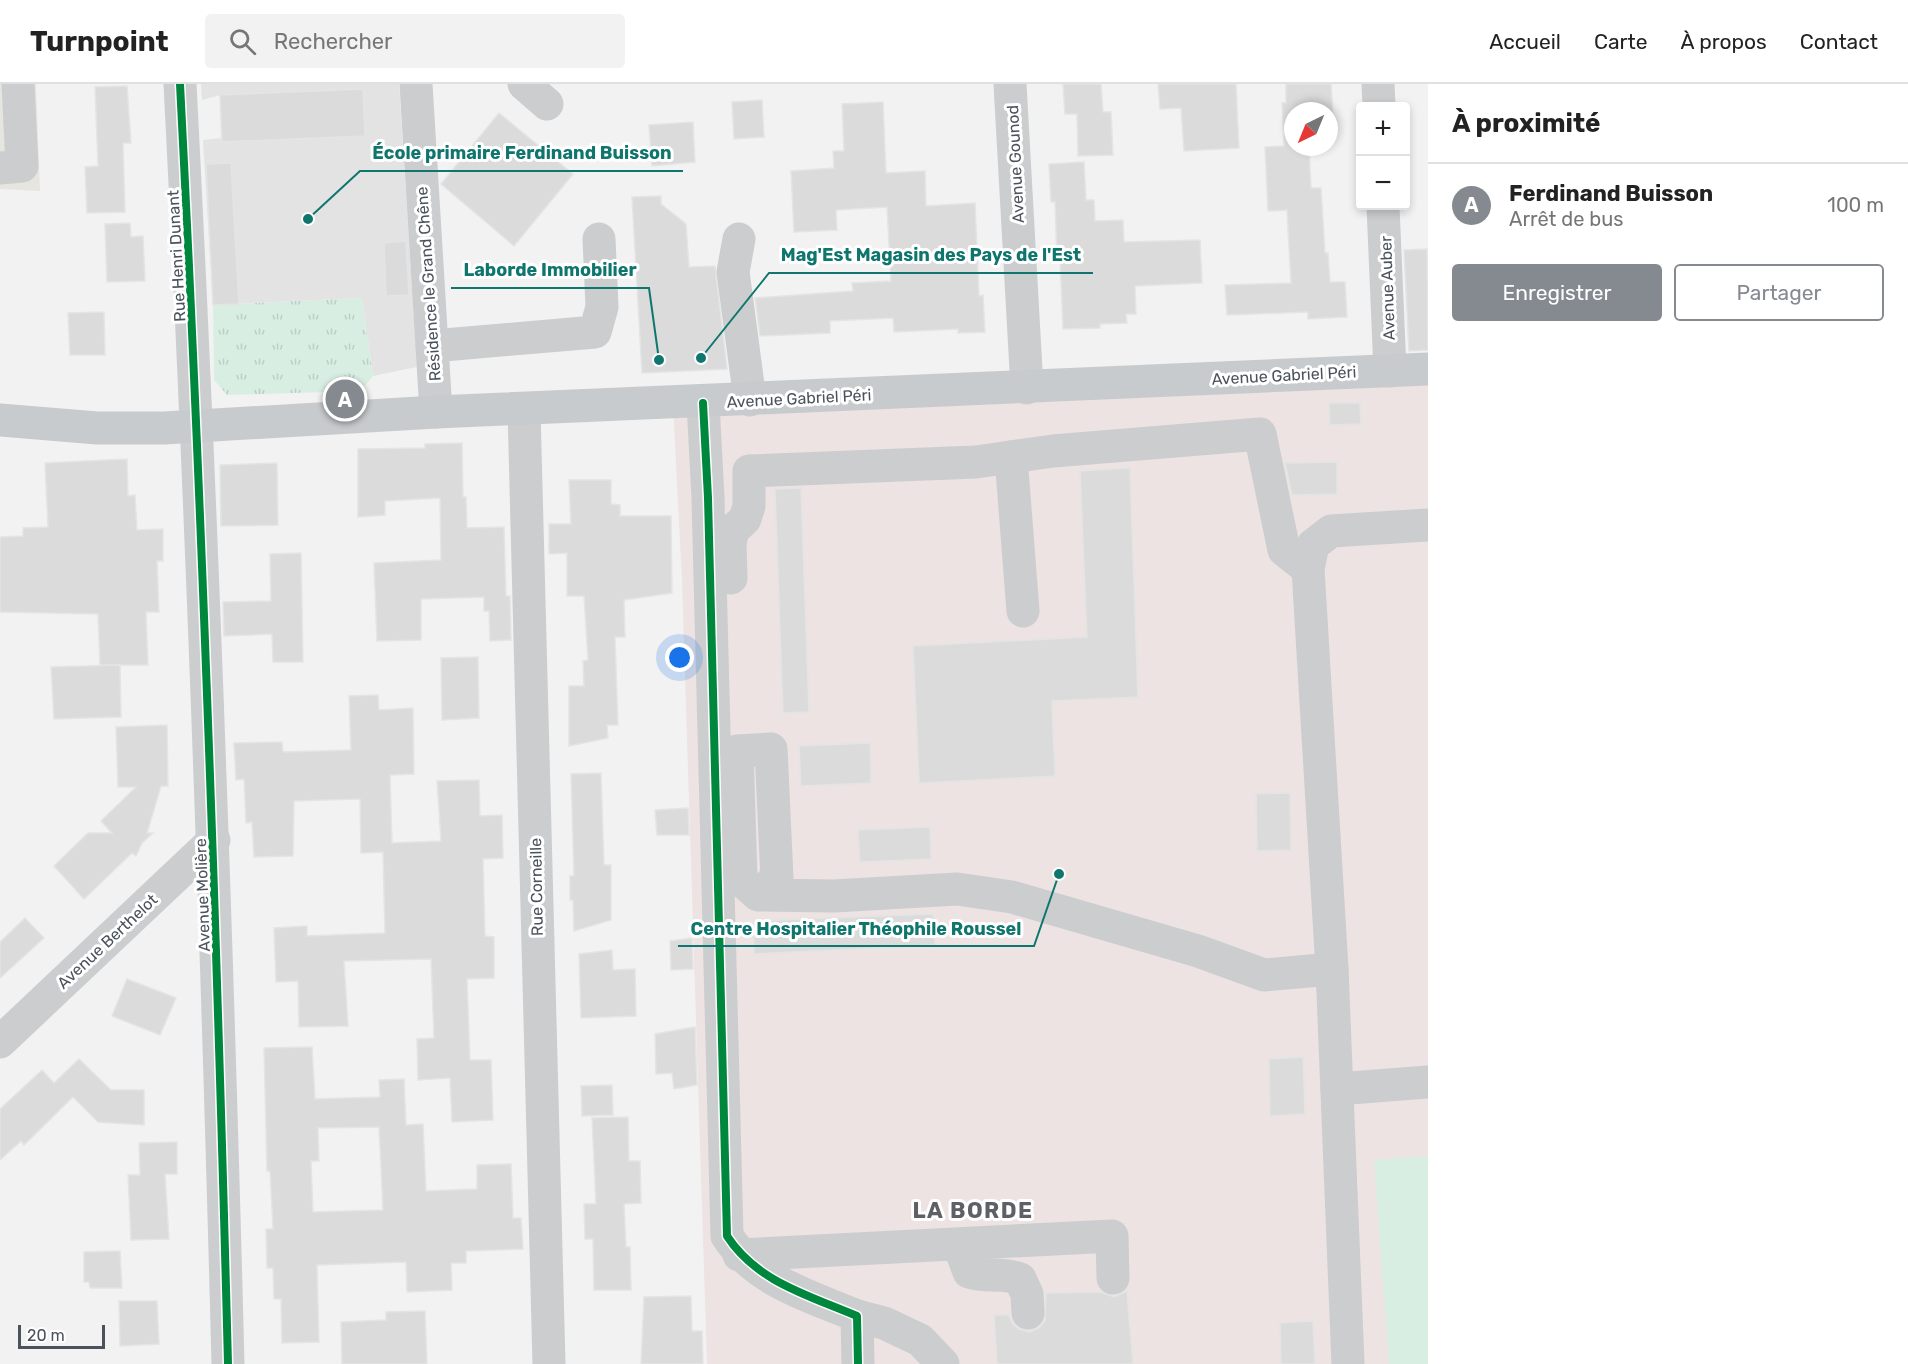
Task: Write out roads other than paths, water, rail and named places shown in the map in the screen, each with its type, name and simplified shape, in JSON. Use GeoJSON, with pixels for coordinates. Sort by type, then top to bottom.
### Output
{"type":"FeatureCollection","features":[{"type":"Feature","properties":{"kind":"main road","name":"Avenue Gabriel Péri"},"geometry":{"type":"LineString","coordinates":[[0,437],[97,428],[196,426],[436,412],[703,403],[1428,369]]}},
{"type":"Feature","properties":{"kind":"main road","name":"Avenue Gabriel Péri"},"geometry":{"type":"LineString","coordinates":[[0,420],[97,428]]}},
{"type":"Feature","properties":{"kind":"street"},"geometry":{"type":"LineString","coordinates":[[0,168],[22,166],[18,84]]}},
{"type":"Feature","properties":{"kind":"street","name":"Rue Henri Dunant"},"geometry":{"type":"LineString","coordinates":[[180,84],[196,426]]}},
{"type":"Feature","properties":{"kind":"street","name":"Résidence le Grand Chêne"},"geometry":{"type":"LineString","coordinates":[[416,84],[436,412]]}},
{"type":"Feature","properties":{"kind":"street","name":"Avenue Gounod"},"geometry":{"type":"LineString","coordinates":[[1010,84],[1027,388]]}},
{"type":"Feature","properties":{"kind":"street"},"geometry":{"type":"LineString","coordinates":[[1378,84],[1379,102]]}},
{"type":"Feature","properties":{"kind":"street","name":"Avenue Auber"},"geometry":{"type":"LineString","coordinates":[[1383,210],[1390,370]]}},
{"type":"Feature","properties":{"kind":"street"},"geometry":{"type":"LineString","coordinates":[[432,346],[595,332],[602,307],[599,238]]}},
{"type":"Feature","properties":{"kind":"street"},"geometry":{"type":"LineString","coordinates":[[739,239],[733,272],[750,400]]}},
{"type":"Feature","properties":{"kind":"street"},"geometry":{"type":"LineString","coordinates":[[703,403],[708,498],[727,1236],[739,1255],[763,1274],[790,1290],[857,1316],[884,1323],[920,1340],[943,1364]]}},
{"type":"Feature","properties":{"kind":"street","name":"Rue Corneille"},"geometry":{"type":"LineString","coordinates":[[524,410],[549,1364]]}},
{"type":"Feature","properties":{"kind":"street","name":"Avenue Molière"},"geometry":{"type":"LineString","coordinates":[[196,426],[214,840],[228,1364]]}},
{"type":"Feature","properties":{"kind":"street"},"geometry":{"type":"LineString","coordinates":[[1308,569],[1284,550],[1260,434],[1053,451],[976,462],[749,471],[749,506],[745,519],[733,530],[730,543],[741,880],[758,895],[834,896],[957,889],[1012,897],[1198,951],[1264,975],[1332,969]]}},
{"type":"Feature","properties":{"kind":"street"},"geometry":{"type":"LineString","coordinates":[[1011,458],[1023,611]]}},
{"type":"Feature","properties":{"kind":"street"},"geometry":{"type":"LineString","coordinates":[[1348,1364],[1332,969],[1308,569],[1313,545],[1331,531],[1428,525]]}},
{"type":"Feature","properties":{"kind":"street","name":"Avenue Berthelot"},"geometry":{"type":"LineString","coordinates":[[0,1042],[214,840]]}},
{"type":"Feature","properties":{"kind":"street"},"geometry":{"type":"LineString","coordinates":[[1337,1089],[1428,1082]]}},
{"type":"Feature","properties":{"kind":"street"},"geometry":{"type":"LineString","coordinates":[[739,1255],[1112,1236],[1113,1278]]}},
{"type":"Feature","properties":{"kind":"street"},"geometry":{"type":"LineString","coordinates":[[964,1244],[963,1256],[969,1272],[981,1276],[1009,1275],[1020,1279],[1026,1294],[1028,1313]]}},
{"type":"Feature","properties":{"kind":"street"},"geometry":{"type":"LineString","coordinates":[[857,1316],[858,1364]]}},
{"type":"Feature","properties":{"kind":"place","name":"École primaire Ferdinand Buisson"},"geometry":{"type":"Point","coordinates":[308,219]}},
{"type":"Feature","properties":{"kind":"place","name":"Mag'Est Magasin des Pays de l'Est"},"geometry":{"type":"Point","coordinates":[701,358]}},
{"type":"Feature","properties":{"kind":"place","name":"Laborde Immobilier"},"geometry":{"type":"Point","coordinates":[659,360]}},
{"type":"Feature","properties":{"kind":"place","name":"Ferdinand Buisson"},"geometry":{"type":"Point","coordinates":[345,399]}},
{"type":"Feature","properties":{"kind":"place","name":"Centre Hospitalier Théophile Roussel"},"geometry":{"type":"Point","coordinates":[1059,874]}},
{"type":"Feature","properties":{"kind":"district","name":"LA BORDE"},"geometry":{"type":"Point","coordinates":[973,1210]}}]}
